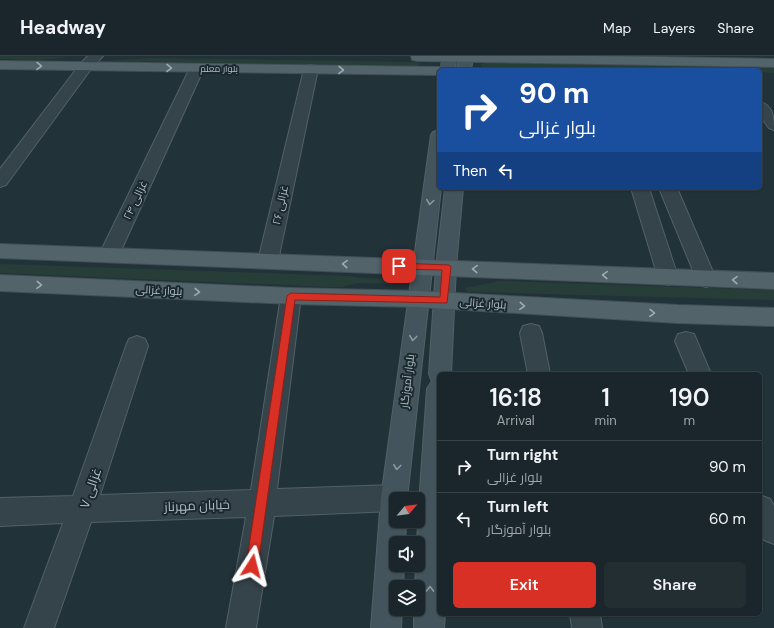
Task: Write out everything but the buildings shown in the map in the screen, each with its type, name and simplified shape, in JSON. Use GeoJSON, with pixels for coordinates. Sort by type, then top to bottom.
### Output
{"type":"FeatureCollection","features":[{"type":"Feature","properties":{"kind":"main road"},"geometry":{"type":"LineString","coordinates":[[406,57],[465,62],[617,58],[727,59],[774,63]]}},
{"type":"Feature","properties":{"kind":"main road","name":"بلوار معلم"},"geometry":{"type":"LineString","coordinates":[[0,65],[91,61],[198,68],[437,71]]}},
{"type":"Feature","properties":{"kind":"main road"},"geometry":{"type":"LineString","coordinates":[[0,251],[422,266],[774,281]]}},
{"type":"Feature","properties":{"kind":"main road","name":"بلوار غزالی"},"geometry":{"type":"LineString","coordinates":[[0,283],[291,296],[417,299],[678,314],[774,316]]}},
{"type":"Feature","properties":{"kind":"street"},"geometry":{"type":"LineString","coordinates":[[0,181],[91,61]]}},
{"type":"Feature","properties":{"kind":"street","name":"غزالی ۲۴"},"geometry":{"type":"LineString","coordinates":[[109,255],[160,144],[198,68]]}},
{"type":"Feature","properties":{"kind":"street","name":"غزالی ۲۶"},"geometry":{"type":"LineString","coordinates":[[268,261],[311,69]]}},
{"type":"Feature","properties":{"kind":"street"},"geometry":{"type":"LineString","coordinates":[[762,109],[774,125]]}},
{"type":"Feature","properties":{"kind":"street","name":"بلوار آموزگار"},"geometry":{"type":"LineString","coordinates":[[395,492],[417,299],[437,150]]}},
{"type":"Feature","properties":{"kind":"street"},"geometry":{"type":"LineString","coordinates":[[440,372],[446,267],[454,190]]}},
{"type":"Feature","properties":{"kind":"street"},"geometry":{"type":"LineString","coordinates":[[641,190],[668,277]]}},
{"type":"Feature","properties":{"kind":"street"},"geometry":{"type":"LineString","coordinates":[[669,190],[706,279]]}},
{"type":"Feature","properties":{"kind":"street"},"geometry":{"type":"LineString","coordinates":[[242,628],[262,503],[291,296]]}},
{"type":"Feature","properties":{"kind":"street"},"geometry":{"type":"LineString","coordinates":[[531,333],[539,372]]}},
{"type":"Feature","properties":{"kind":"street"},"geometry":{"type":"LineString","coordinates":[[686,341],[699,372]]}},
{"type":"Feature","properties":{"kind":"street","name":"غزالی ۷"},"geometry":{"type":"LineString","coordinates":[[39,628],[82,509],[137,346]]}},
{"type":"Feature","properties":{"kind":"street"},"geometry":{"type":"LineString","coordinates":[[429,628],[437,466]]}},
{"type":"Feature","properties":{"kind":"street","name":"خیابان مهرناز"},"geometry":{"type":"LineString","coordinates":[[0,512],[389,498]]}},
{"type":"Feature","properties":{"kind":"street"},"geometry":{"type":"LineString","coordinates":[[762,512],[774,530]]}},
{"type":"Feature","properties":{"kind":"street","name":"بلوار آموزگار"},"geometry":{"type":"LineString","coordinates":[[386,628],[392,528]]}},
{"type":"Feature","properties":{"kind":"street"},"geometry":{"type":"LineString","coordinates":[[585,616],[588,628]]}},
{"type":"Feature","properties":{"kind":"green space"},"geometry":{"type":"Polygon","coordinates":[[[0,56],[74,57],[37,60],[0,59],[0,56]]]}},
{"type":"Feature","properties":{"kind":"green space"},"geometry":{"type":"Polygon","coordinates":[[[148,58],[421,63],[418,66],[415,66],[105,61],[148,58]]]}},
{"type":"Feature","properties":{"kind":"green space"},"geometry":{"type":"Polygon","coordinates":[[[481,64],[774,67],[774,73],[762,72],[762,68],[487,68],[481,66],[481,64]]]}},
{"type":"Feature","properties":{"kind":"green space"},"geometry":{"type":"Polygon","coordinates":[[[0,264],[349,276],[359,278],[390,279],[393,280],[393,282],[391,284],[359,283],[341,287],[328,287],[0,273],[0,264]]]}},
{"type":"Feature","properties":{"kind":"green space"},"geometry":{"type":"Polygon","coordinates":[[[500,281],[774,290],[774,300],[468,292],[465,288],[500,281]]]}},
{"type":"Feature","properties":{"kind":"route"},"geometry":{"type":"LineString","coordinates":[[252,566],[291,296],[444,301],[446,267],[399,266]]}}]}
